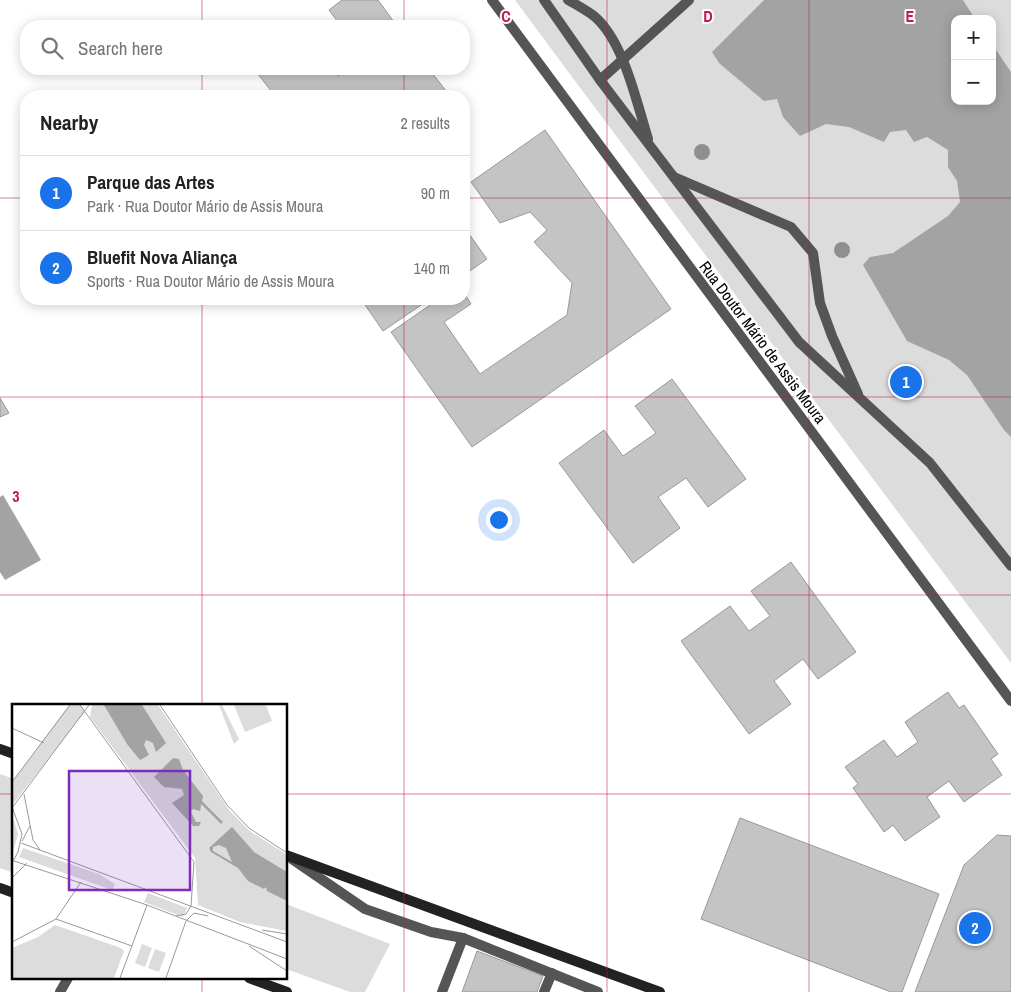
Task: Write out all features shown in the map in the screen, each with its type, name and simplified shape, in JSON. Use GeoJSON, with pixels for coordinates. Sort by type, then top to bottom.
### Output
{"type":"FeatureCollection","features":[{"type":"Feature","properties":{"kind":"main road"},"geometry":{"type":"LineString","coordinates":[[0,749],[12,753]]}},
{"type":"Feature","properties":{"kind":"main road"},"geometry":{"type":"LineString","coordinates":[[288,856],[660,992]]}},
{"type":"Feature","properties":{"kind":"main road"},"geometry":{"type":"LineString","coordinates":[[0,888],[12,892]]}},
{"type":"Feature","properties":{"kind":"main road"},"geometry":{"type":"LineString","coordinates":[[254,980],[287,992]]}},
{"type":"Feature","properties":{"kind":"street","name":"Rua Doutor Mário de Assis Moura"},"geometry":{"type":"LineString","coordinates":[[492,0],[1011,701]]}},
{"type":"Feature","properties":{"kind":"street"},"geometry":{"type":"LineString","coordinates":[[544,0],[600,80],[799,342],[930,463],[1011,566]]}},
{"type":"Feature","properties":{"kind":"street"},"geometry":{"type":"LineString","coordinates":[[568,0],[595,17],[610,36],[623,60],[650,146]]}},
{"type":"Feature","properties":{"kind":"street"},"geometry":{"type":"LineString","coordinates":[[600,80],[689,0]]}},
{"type":"Feature","properties":{"kind":"street"},"geometry":{"type":"LineString","coordinates":[[673,176],[790,227],[814,253],[820,303],[832,336],[860,399]]}},
{"type":"Feature","properties":{"kind":"street"},"geometry":{"type":"LineString","coordinates":[[288,856],[365,909],[431,932],[463,938],[598,992]]}},
{"type":"Feature","properties":{"kind":"street"},"geometry":{"type":"LineString","coordinates":[[442,992],[463,938]]}},
{"type":"Feature","properties":{"kind":"street"},"geometry":{"type":"LineString","coordinates":[[544,992],[552,973]]}},
{"type":"Feature","properties":{"kind":"street"},"geometry":{"type":"LineString","coordinates":[[60,992],[67,980]]}},
{"type":"Feature","properties":{"kind":"shaded area"},"geometry":{"type":"Polygon","coordinates":[[[515,0],[1011,0],[1011,663],[578,85],[515,0]]]}},
{"type":"Feature","properties":{"kind":"shaded area"},"geometry":{"type":"Polygon","coordinates":[[[764,0],[963,0],[972,15],[951,15],[951,105],[996,105],[996,50],[1011,72],[1011,437],[1004,430],[967,375],[949,360],[907,341],[863,265],[870,257],[893,253],[948,216],[960,202],[957,181],[948,167],[948,150],[927,137],[914,142],[906,130],[890,132],[884,142],[849,127],[826,124],[800,136],[783,117],[777,99],[764,101],[719,63],[712,52],[764,0]]]}},
{"type":"Feature","properties":{"kind":"shaded area"},"geometry":{"type":"Polygon","coordinates":[[[3,495],[41,560],[5,580],[0,572],[0,497],[3,495]]]}},
{"type":"Feature","properties":{"kind":"shaded area"},"geometry":{"type":"Polygon","coordinates":[[[0,774],[12,778],[12,872],[0,868],[0,774]]]}},
{"type":"Feature","properties":{"kind":"shaded area"},"geometry":{"type":"Polygon","coordinates":[[[288,905],[390,944],[365,992],[350,992],[288,970],[288,905]]]}},
{"type":"Feature","properties":{"kind":"building"},"geometry":{"type":"Polygon","coordinates":[[[342,0],[378,0],[393,20],[336,20],[329,10],[342,0]]]}},
{"type":"Feature","properties":{"kind":"building"},"geometry":{"type":"Polygon","coordinates":[[[259,75],[434,75],[445,90],[270,90],[259,75]]]}},
{"type":"Feature","properties":{"kind":"building"},"geometry":{"type":"Polygon","coordinates":[[[545,130],[671,309],[472,447],[391,332],[430,305],[470,305],[444,322],[480,374],[567,315],[572,283],[534,242],[547,230],[530,212],[500,223],[471,182],[545,130]]]}},
{"type":"Feature","properties":{"kind":"building"},"geometry":{"type":"Polygon","coordinates":[[[470,235],[487,259],[470,271],[470,235]]]}},
{"type":"Feature","properties":{"kind":"building"},"geometry":{"type":"Polygon","coordinates":[[[365,305],[421,305],[383,331],[365,305]]]}},
{"type":"Feature","properties":{"kind":"building"},"geometry":{"type":"Polygon","coordinates":[[[672,379],[746,479],[708,507],[686,478],[658,497],[680,528],[633,563],[559,463],[604,430],[623,456],[656,433],[635,406],[672,379]]]}},
{"type":"Feature","properties":{"kind":"building"},"geometry":{"type":"Polygon","coordinates":[[[0,398],[9,413],[0,417],[0,398]]]}},
{"type":"Feature","properties":{"kind":"building"},"geometry":{"type":"Polygon","coordinates":[[[791,562],[856,652],[818,679],[803,659],[774,681],[791,704],[749,734],[681,641],[730,606],[749,631],[770,616],[751,591],[791,562]]]}},
{"type":"Feature","properties":{"kind":"building"},"geometry":{"type":"Polygon","coordinates":[[[948,692],[959,708],[964,705],[998,754],[991,759],[1002,775],[964,802],[949,781],[927,797],[940,817],[905,841],[893,825],[884,832],[853,788],[858,784],[845,767],[884,740],[897,757],[918,742],[905,722],[948,692]]]}},
{"type":"Feature","properties":{"kind":"building"},"geometry":{"type":"Polygon","coordinates":[[[740,818],[939,894],[902,992],[891,992],[701,919],[740,818]]]}},
{"type":"Feature","properties":{"kind":"building"},"geometry":{"type":"Polygon","coordinates":[[[997,835],[1011,836],[1011,992],[915,992],[964,865],[997,835]]]}},
{"type":"Feature","properties":{"kind":"building"},"geometry":{"type":"Polygon","coordinates":[[[477,951],[543,976],[537,992],[462,992],[477,951]]]}},
{"type":"Feature","properties":{"kind":"place","name":"Parque das Artes"},"geometry":{"type":"Point","coordinates":[906,382]}},
{"type":"Feature","properties":{"kind":"place","name":"Bluefit Nova Aliança"},"geometry":{"type":"Point","coordinates":[975,928]}}]}
